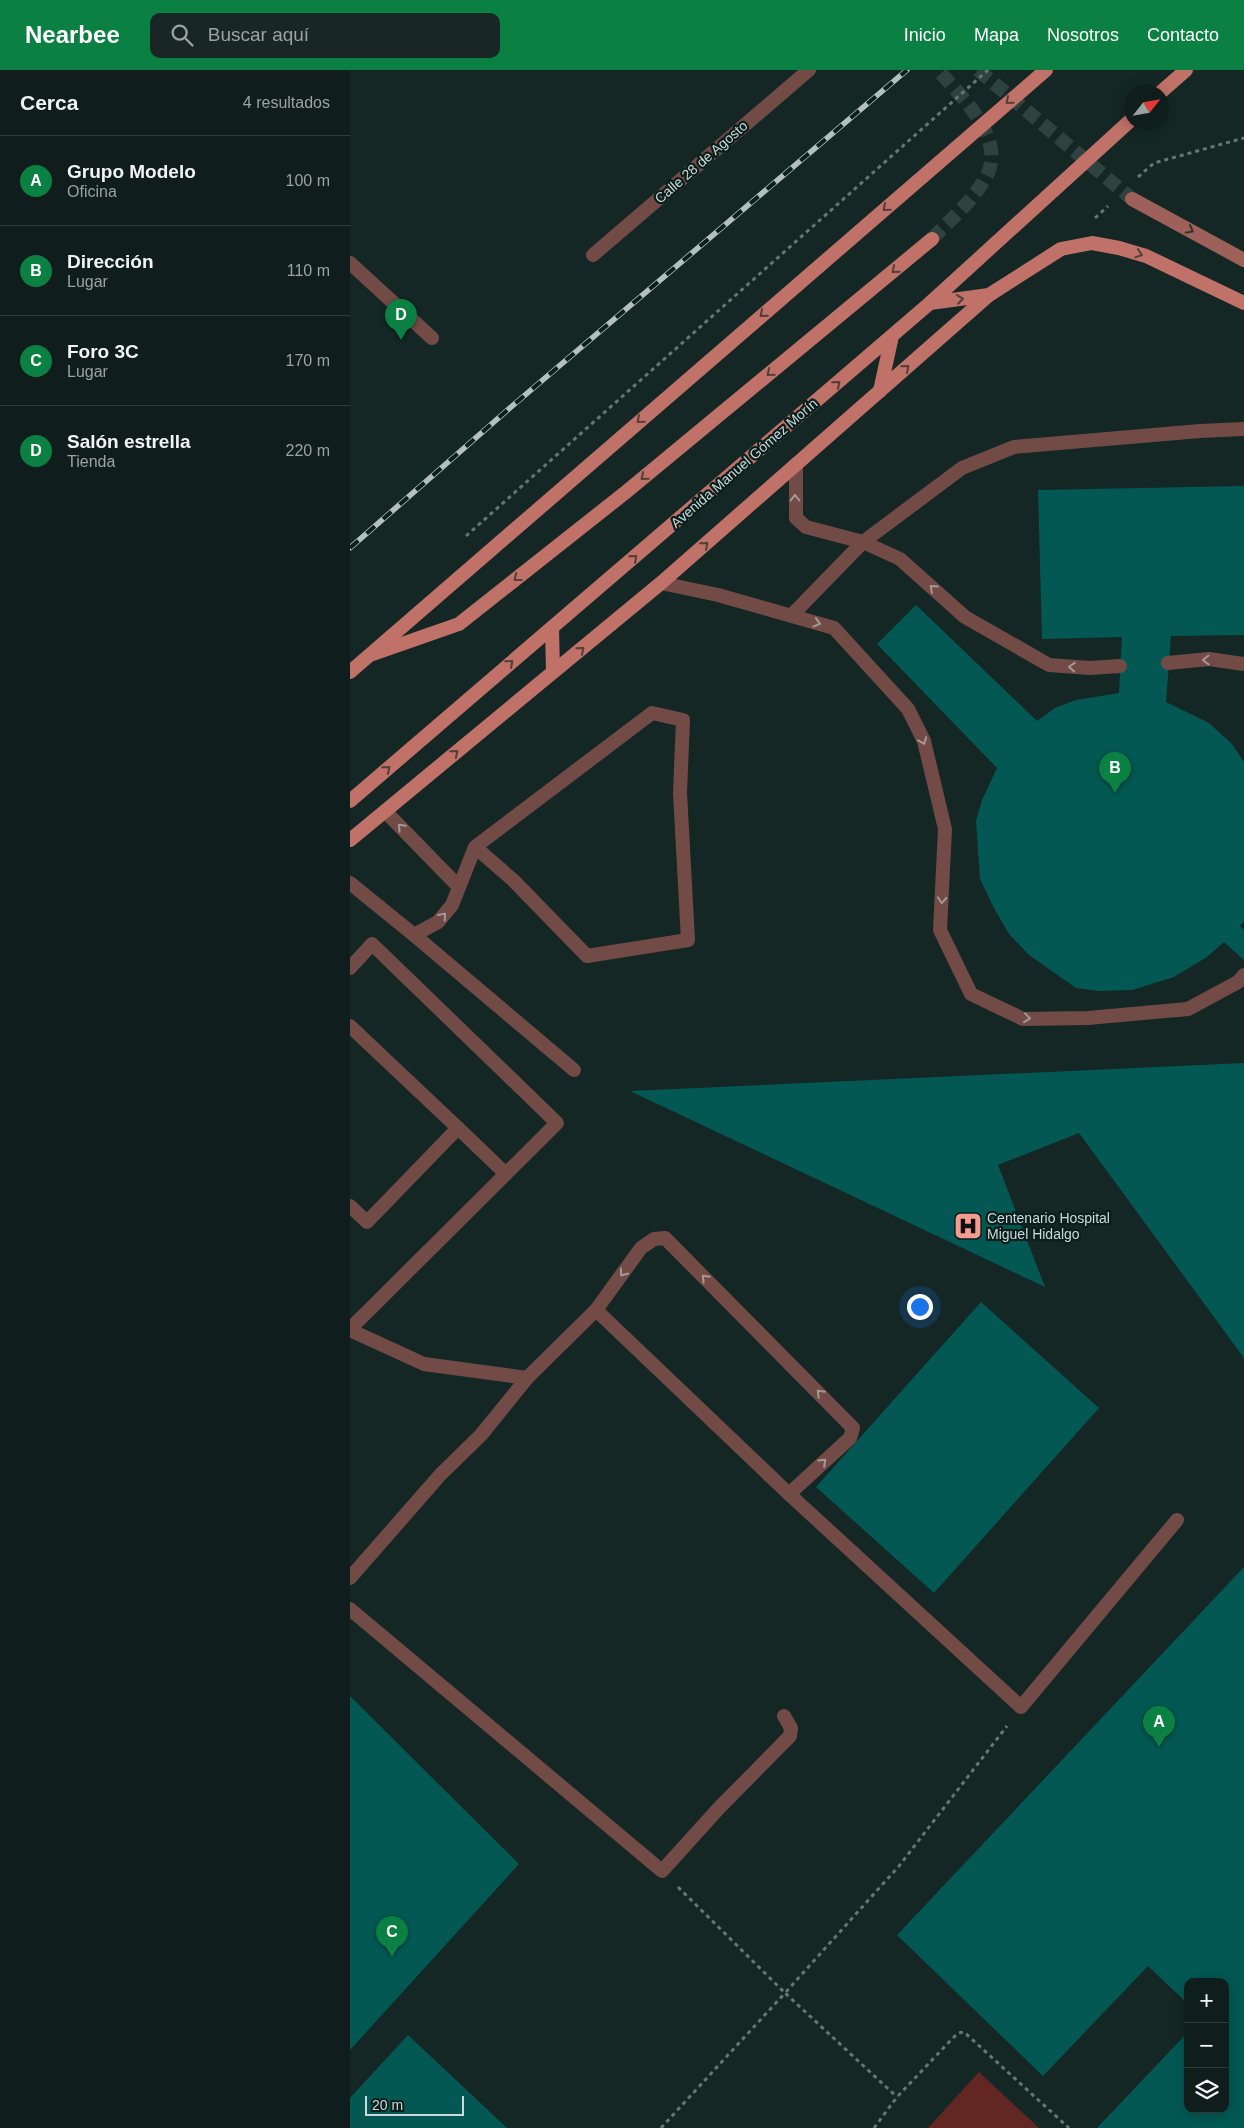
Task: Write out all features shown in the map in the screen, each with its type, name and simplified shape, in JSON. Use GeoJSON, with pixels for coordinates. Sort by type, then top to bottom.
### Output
{"type":"FeatureCollection","features":[{"type":"Feature","properties":{"kind":"main road"},"geometry":{"type":"LineString","coordinates":[[350,672],[365,657],[1046,70]]}},
{"type":"Feature","properties":{"kind":"main road"},"geometry":{"type":"LineString","coordinates":[[1168,85],[1186,70]]}},
{"type":"Feature","properties":{"kind":"main road","name":"Avenida Manuel Gómez Morín"},"geometry":{"type":"LineString","coordinates":[[350,801],[930,303],[1124,126]]}},
{"type":"Feature","properties":{"kind":"main road"},"geometry":{"type":"LineString","coordinates":[[1132,199],[1244,260]]}},
{"type":"Feature","properties":{"kind":"main road"},"geometry":{"type":"LineString","coordinates":[[365,657],[459,624],[626,492],[932,239]]}},
{"type":"Feature","properties":{"kind":"main road"},"geometry":{"type":"LineString","coordinates":[[350,840],[661,583],[989,295],[1061,250],[1092,244],[1119,248],[1146,256],[1244,303]]}},
{"type":"Feature","properties":{"kind":"main road"},"geometry":{"type":"LineString","coordinates":[[930,303],[989,295]]}},
{"type":"Feature","properties":{"kind":"main road"},"geometry":{"type":"LineString","coordinates":[[880,391],[892,336]]}},
{"type":"Feature","properties":{"kind":"main road"},"geometry":{"type":"LineString","coordinates":[[552,628],[553,672]]}},
{"type":"Feature","properties":{"kind":"street","name":"Calle 28 de Agosto"},"geometry":{"type":"LineString","coordinates":[[593,255],[809,70]]}},
{"type":"Feature","properties":{"kind":"street"},"geometry":{"type":"LineString","coordinates":[[350,263],[432,338]]}},
{"type":"Feature","properties":{"kind":"street"},"geometry":{"type":"LineString","coordinates":[[792,615],[863,542],[962,468],[1014,447],[1200,431],[1244,430]]}},
{"type":"Feature","properties":{"kind":"street"},"geometry":{"type":"LineString","coordinates":[[796,464],[796,518],[806,527],[863,542],[900,559],[965,617],[1049,665],[1090,668],[1120,666]]}},
{"type":"Feature","properties":{"kind":"street"},"geometry":{"type":"LineString","coordinates":[[661,583],[718,595],[834,628],[908,709],[924,741],[945,829],[940,930],[971,994],[1023,1019],[1088,1018],[1188,1009],[1238,982],[1244,976]]}},
{"type":"Feature","properties":{"kind":"street"},"geometry":{"type":"LineString","coordinates":[[1168,663],[1209,659],[1244,664]]}},
{"type":"Feature","properties":{"kind":"street"},"geometry":{"type":"LineString","coordinates":[[414,934],[438,922],[452,905],[458,886],[476,846],[652,713],[683,720],[680,793],[688,940],[587,956],[513,880],[476,846]]}},
{"type":"Feature","properties":{"kind":"street"},"geometry":{"type":"LineString","coordinates":[[385,811],[458,886]]}},
{"type":"Feature","properties":{"kind":"street"},"geometry":{"type":"LineString","coordinates":[[350,883],[414,934],[574,1070]]}},
{"type":"Feature","properties":{"kind":"street"},"geometry":{"type":"LineString","coordinates":[[350,968],[372,944],[557,1123],[350,1329],[424,1364],[527,1378]]}},
{"type":"Feature","properties":{"kind":"street"},"geometry":{"type":"LineString","coordinates":[[350,1026],[506,1174]]}},
{"type":"Feature","properties":{"kind":"street"},"geometry":{"type":"LineString","coordinates":[[350,1206],[367,1222],[458,1128]]}},
{"type":"Feature","properties":{"kind":"street"},"geometry":{"type":"LineString","coordinates":[[350,1578],[440,1475],[481,1435],[527,1378],[596,1310],[641,1248],[654,1240],[665,1238],[853,1428],[850,1438],[789,1494]]}},
{"type":"Feature","properties":{"kind":"street"},"geometry":{"type":"LineString","coordinates":[[596,1310],[789,1494],[1021,1707],[1177,1520]]}},
{"type":"Feature","properties":{"kind":"street"},"geometry":{"type":"LineString","coordinates":[[350,1609],[662,1871],[719,1808],[790,1736],[791,1728],[784,1716]]}},
{"type":"Feature","properties":{"kind":"path"},"geometry":{"type":"LineString","coordinates":[[461,541],[988,70]]}},
{"type":"Feature","properties":{"kind":"path"},"geometry":{"type":"LineString","coordinates":[[661,2128],[785,1994],[899,1866],[1021,1707]]}},
{"type":"Feature","properties":{"kind":"path"},"geometry":{"type":"LineString","coordinates":[[662,1871],[785,1994],[898,2097]]}},
{"type":"Feature","properties":{"kind":"path"},"geometry":{"type":"LineString","coordinates":[[874,2128],[898,2097],[958,2032],[964,2032],[1069,2128]]}},
{"type":"Feature","properties":{"kind":"shaded area"},"geometry":{"type":"Polygon","coordinates":[[[979,2072],[1039,2128],[928,2128],[979,2072]]]}},
{"type":"Feature","properties":{"kind":"building"},"geometry":{"type":"Polygon","coordinates":[[[1244,486],[1244,635],[1171,636],[1166,702],[1209,723],[1232,744],[1244,762],[1244,921],[1240,926],[1244,930],[1244,960],[1224,942],[1207,957],[1174,977],[1132,990],[1099,991],[1076,988],[1029,955],[1009,934],[980,879],[976,821],[982,800],[997,768],[877,644],[916,605],[1037,721],[1055,708],[1076,700],[1119,693],[1122,637],[1042,639],[1038,490],[1244,486]]]}},
{"type":"Feature","properties":{"kind":"building","name":"Centenario Hospital Miguel Hidalgo"},"geometry":{"type":"Polygon","coordinates":[[[1244,1063],[1244,1358],[1079,1133],[998,1165],[1045,1287],[630,1091],[1244,1063]]]}},
{"type":"Feature","properties":{"kind":"building"},"geometry":{"type":"Polygon","coordinates":[[[981,1302],[1099,1408],[934,1593],[816,1487],[981,1302]]]}},
{"type":"Feature","properties":{"kind":"building"},"geometry":{"type":"Polygon","coordinates":[[[1244,1567],[1244,2128],[1097,2128],[1184,2036],[1184,2113],[1229,2113],[1229,1978],[1184,1978],[1184,2000],[1148,1966],[1043,2076],[897,1935],[1244,1567]]]}},
{"type":"Feature","properties":{"kind":"building"},"geometry":{"type":"Polygon","coordinates":[[[350,1696],[519,1864],[350,2050],[350,1696]]]}},
{"type":"Feature","properties":{"kind":"building"},"geometry":{"type":"Polygon","coordinates":[[[408,2035],[507,2128],[350,2128],[350,2098],[408,2035]]]}},
{"type":"Feature","properties":{"kind":"tunnel"},"geometry":{"type":"LineString","coordinates":[[932,239],[976,192],[987,175],[991,161],[990,146],[986,132],[978,118],[938,70]]}},
{"type":"Feature","properties":{"kind":"tunnel"},"geometry":{"type":"LineString","coordinates":[[978,70],[1132,199]]}},
{"type":"Feature","properties":{"kind":"railway"},"geometry":{"type":"LineString","coordinates":[[350,548],[511,407],[907,70]]}},
{"type":"Feature","properties":{"kind":"place","name":"Salón estrella"},"geometry":{"type":"Point","coordinates":[401,340]}},
{"type":"Feature","properties":{"kind":"place","name":"Dirección"},"geometry":{"type":"Point","coordinates":[1115,793]}},
{"type":"Feature","properties":{"kind":"place","name":"Centenario Hospital Miguel Hidalgo"},"geometry":{"type":"Point","coordinates":[968,1226]}},
{"type":"Feature","properties":{"kind":"place","name":"Grupo Modelo"},"geometry":{"type":"Point","coordinates":[1159,1747]}},
{"type":"Feature","properties":{"kind":"place","name":"Foro 3C"},"geometry":{"type":"Point","coordinates":[392,1957]}}]}
